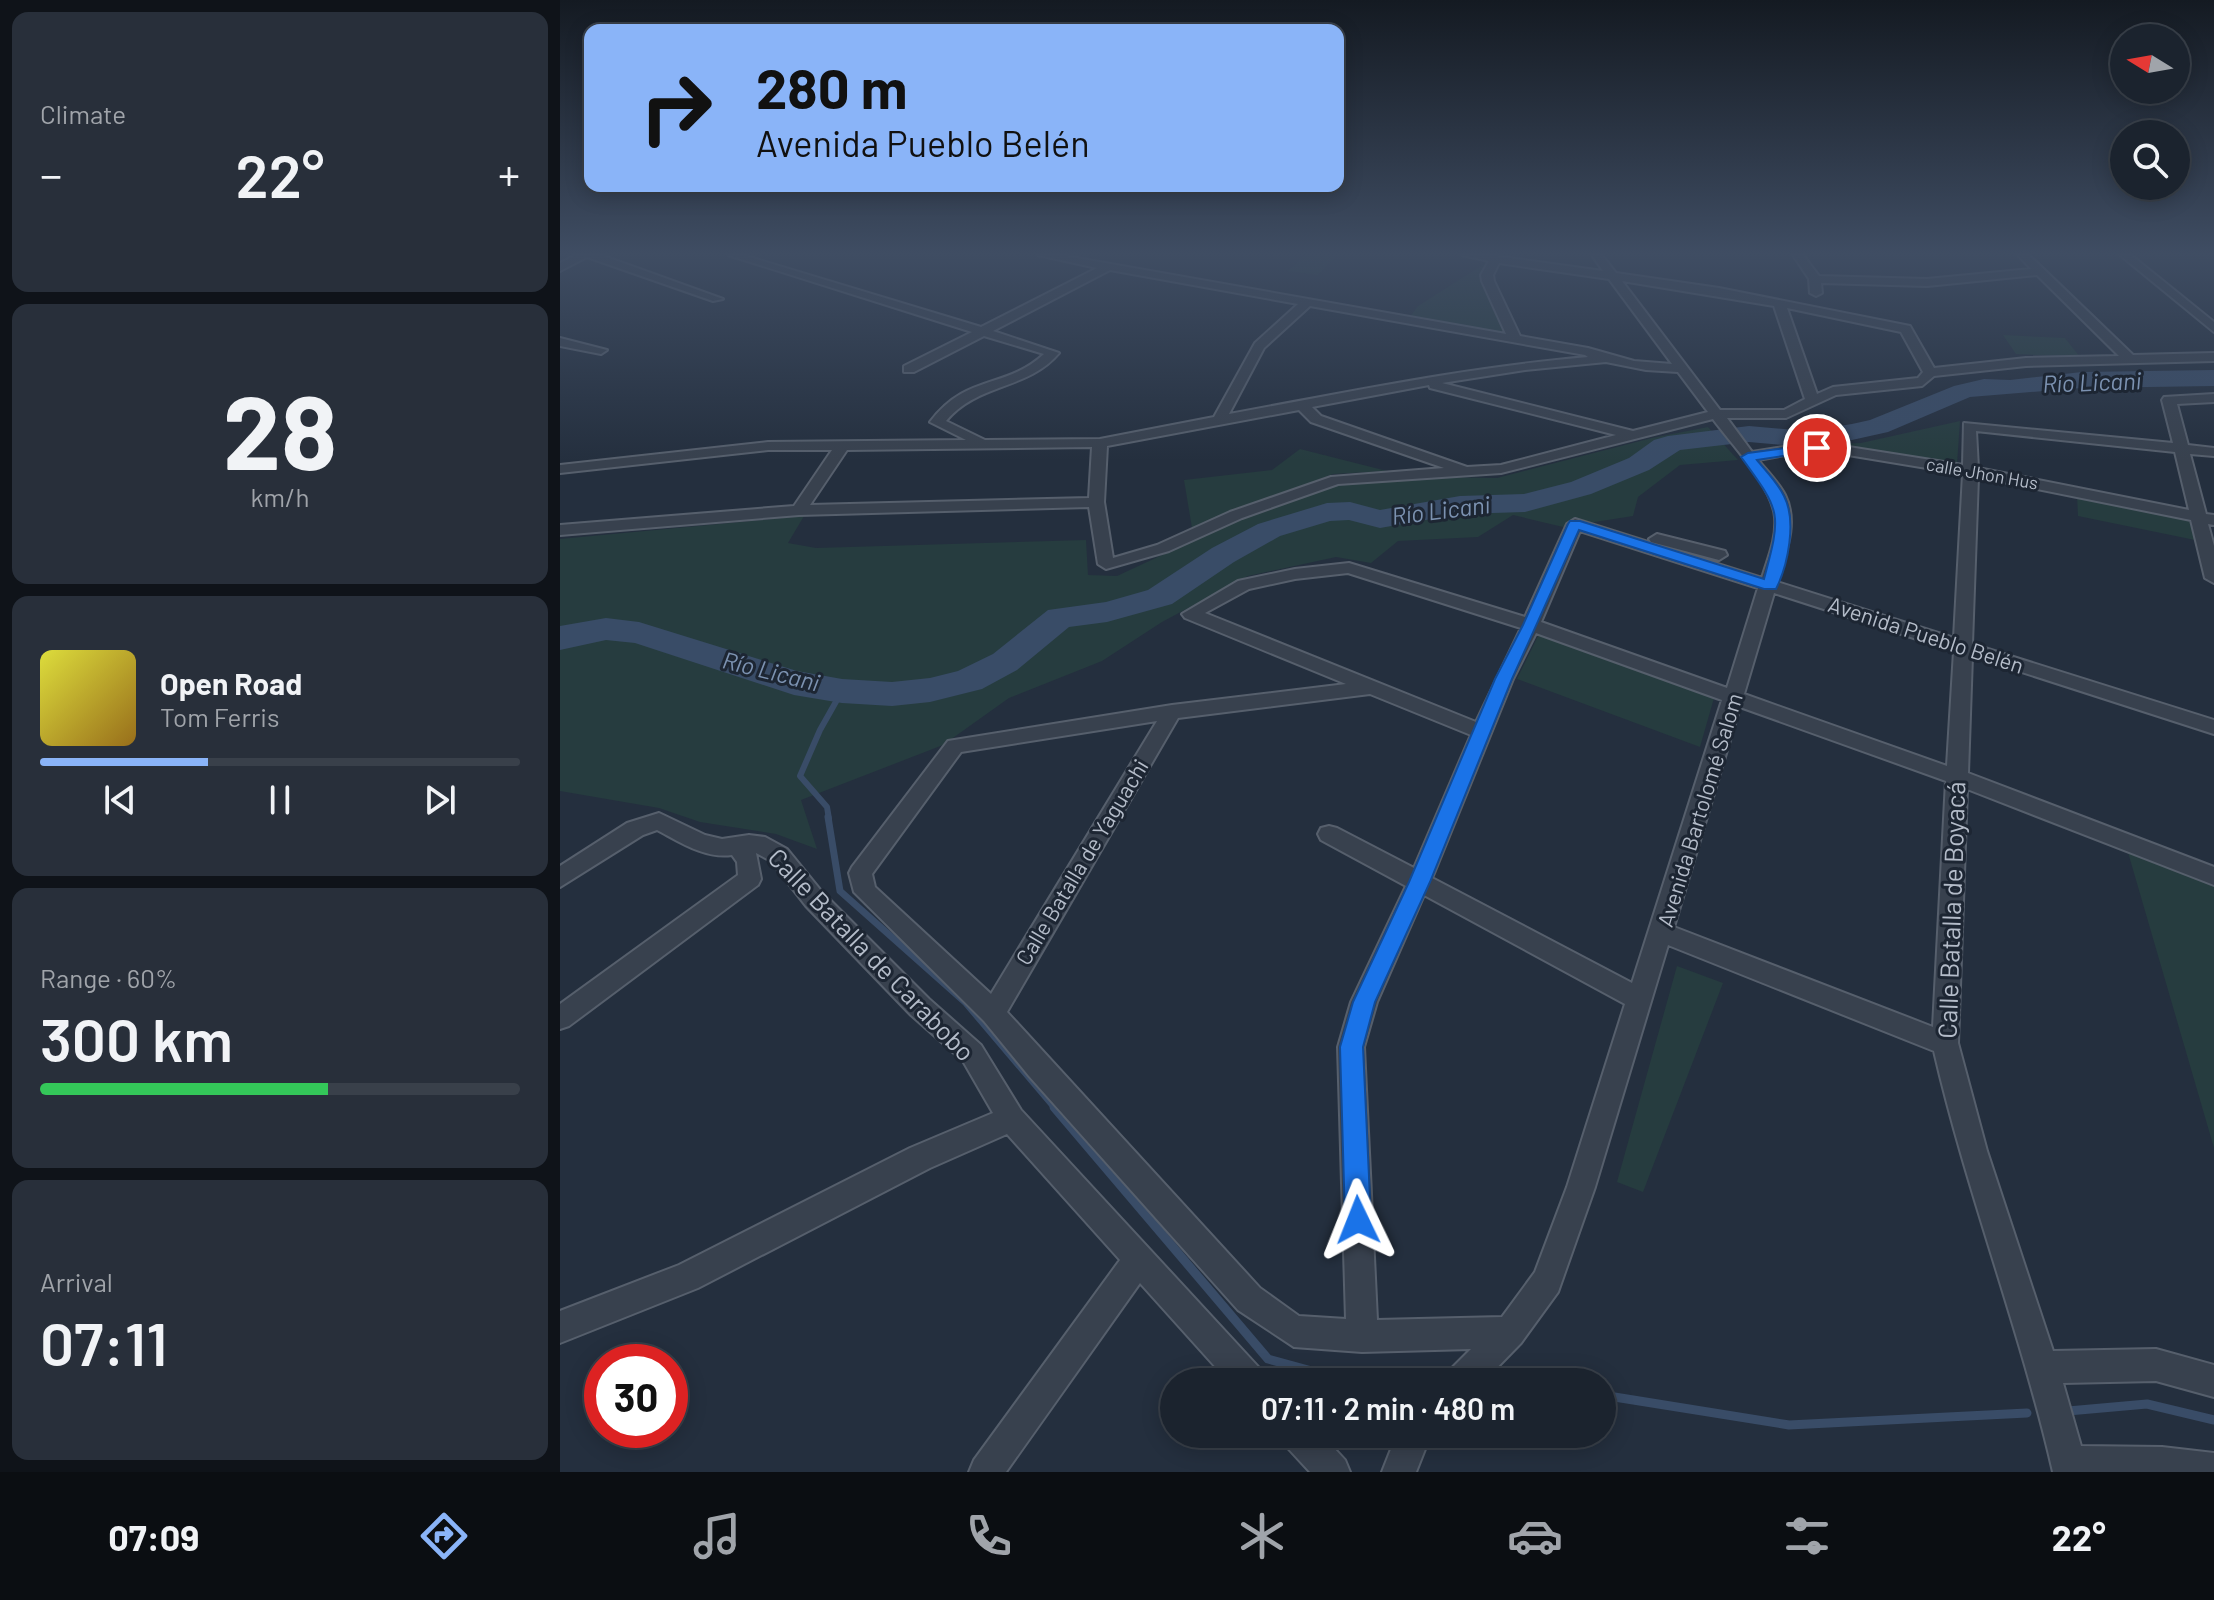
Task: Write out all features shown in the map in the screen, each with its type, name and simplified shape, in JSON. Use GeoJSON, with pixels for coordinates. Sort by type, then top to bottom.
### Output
{"type":"FeatureCollection","features":[{"type":"Feature","properties":{"kind":"street"},"geometry":{"type":"LineString","coordinates":[[955,324],[1053,353],[1038,367],[1010,382],[987,385],[954,402],[937,422],[985,443]]}},
{"type":"Feature","properties":{"kind":"street"},"geometry":{"type":"LineString","coordinates":[[909,369],[998,324]]}},
{"type":"Feature","properties":{"kind":"street"},"geometry":{"type":"LineString","coordinates":[[1219,421],[1259,346],[1283,324]]}},
{"type":"Feature","properties":{"kind":"street"},"geometry":{"type":"LineString","coordinates":[[1423,324],[1588,352],[1604,359],[1659,369],[1682,368]]}},
{"type":"Feature","properties":{"kind":"street"},"geometry":{"type":"LineString","coordinates":[[1508,324],[1515,339]]}},
{"type":"Feature","properties":{"kind":"street","name":"Avenida Bartolomé Salom"},"geometry":{"type":"LineString","coordinates":[[1474,1368],[1510,1332],[1547,1281],[1581,1187],[1781,543],[1783,518],[1778,496],[1649,324]]}},
{"type":"Feature","properties":{"kind":"street"},"geometry":{"type":"LineString","coordinates":[[1786,324],[1812,400]]}},
{"type":"Feature","properties":{"kind":"street"},"geometry":{"type":"LineString","coordinates":[[1882,324],[1906,329],[1930,372]]}},
{"type":"Feature","properties":{"kind":"street"},"geometry":{"type":"LineString","coordinates":[[2093,324],[2132,361]]}},
{"type":"Feature","properties":{"kind":"street"},"geometry":{"type":"LineString","coordinates":[[560,342],[601,350]]}},
{"type":"Feature","properties":{"kind":"street"},"geometry":{"type":"LineString","coordinates":[[1100,443],[1096,502],[1106,564],[1163,548],[1236,515],[1336,480],[1501,469],[1715,414],[1786,414],[1833,391],[1922,382],[1930,372],[2026,362],[2214,357]]}},
{"type":"Feature","properties":{"kind":"street"},"geometry":{"type":"LineString","coordinates":[[560,469],[768,446],[1100,443],[1373,389],[1525,366],[1604,359]]}},
{"type":"Feature","properties":{"kind":"street"},"geometry":{"type":"LineString","coordinates":[[1425,383],[1632,435]]}},
{"type":"Feature","properties":{"kind":"street"},"geometry":{"type":"LineString","coordinates":[[2214,398],[2169,400],[2181,448],[2206,518],[2214,578]]}},
{"type":"Feature","properties":{"kind":"street"},"geometry":{"type":"LineString","coordinates":[[1302,405],[1316,419],[1468,471]]}},
{"type":"Feature","properties":{"kind":"street","name":"Calle Batalla de Boyacá"},"geometry":{"type":"LineString","coordinates":[[2069,1467],[2044,1367],[1959,1111],[1945,1043],[1971,471],[1969,426],[2181,448]]}},
{"type":"Feature","properties":{"kind":"street"},"geometry":{"type":"LineString","coordinates":[[799,510],[843,445]]}},
{"type":"Feature","properties":{"kind":"street","name":"calle Jhon Hus"},"geometry":{"type":"LineString","coordinates":[[1748,457],[1817,448],[1971,471],[2206,518]]}},
{"type":"Feature","properties":{"kind":"street"},"geometry":{"type":"LineString","coordinates":[[2181,448],[2214,452]]}},
{"type":"Feature","properties":{"kind":"street"},"geometry":{"type":"LineString","coordinates":[[560,530],[799,510],[1096,502]]}},
{"type":"Feature","properties":{"kind":"street","name":"Avenida Pueblo Belén"},"geometry":{"type":"LineString","coordinates":[[1531,625],[1575,524],[1772,580],[2214,727]]}},
{"type":"Feature","properties":{"kind":"street"},"geometry":{"type":"LineString","coordinates":[[1482,732],[1191,614],[1244,585],[1295,574],[1349,568],[1531,625],[1957,777],[2214,876]]}},
{"type":"Feature","properties":{"kind":"street"},"geometry":{"type":"LineString","coordinates":[[1362,1336],[1351,1047],[1364,1002],[1531,625]]}},
{"type":"Feature","properties":{"kind":"street","name":"Avenida Pueblo Belén"},"geometry":{"type":"LineString","coordinates":[[1963,641],[2214,715]]}},
{"type":"Feature","properties":{"kind":"street"},"geometry":{"type":"LineString","coordinates":[[1172,712],[1373,687]]}},
{"type":"Feature","properties":{"kind":"street","name":"Calle Batalla de Carabobo"},"geometry":{"type":"LineString","coordinates":[[1172,712],[955,746],[860,873],[865,892],[993,1013],[1038,1067],[1249,1299],[1294,1331],[1362,1336],[1510,1332]]}},
{"type":"Feature","properties":{"kind":"street","name":"Calle Batalla de Yaguachi"},"geometry":{"type":"LineString","coordinates":[[993,1013],[1172,712]]}},
{"type":"Feature","properties":{"kind":"street","name":"Calle Batalla de Carabobo"},"geometry":{"type":"LineString","coordinates":[[560,878],[648,823],[659,821],[699,842],[722,848],[765,846],[779,855],[814,899],[920,1007],[972,1053],[1011,1119],[1238,1368]]}},
{"type":"Feature","properties":{"kind":"street"},"geometry":{"type":"LineString","coordinates":[[1329,834],[1640,999]]}},
{"type":"Feature","properties":{"kind":"street"},"geometry":{"type":"LineString","coordinates":[[560,1018],[750,879],[748,860],[737,846]]}},
{"type":"Feature","properties":{"kind":"street"},"geometry":{"type":"LineString","coordinates":[[1661,932],[1945,1043]]}},
{"type":"Feature","properties":{"kind":"street"},"geometry":{"type":"LineString","coordinates":[[560,1327],[687,1277],[920,1158],[1011,1119]]}},
{"type":"Feature","properties":{"kind":"street"},"geometry":{"type":"LineString","coordinates":[[986,1472],[1139,1259]]}},
{"type":"Feature","properties":{"kind":"street"},"geometry":{"type":"LineString","coordinates":[[2044,1367],[2156,1365],[2214,1381]]}},
{"type":"Feature","properties":{"kind":"street"},"geometry":{"type":"LineString","coordinates":[[1311,1448],[1333,1472]]}},
{"type":"Feature","properties":{"kind":"street"},"geometry":{"type":"LineString","coordinates":[[1399,1472],[1408,1448]]}},
{"type":"Feature","properties":{"kind":"street"},"geometry":{"type":"LineString","coordinates":[[2069,1467],[2162,1464],[2214,1470]]}},
{"type":"Feature","properties":{"kind":"green space"},"geometry":{"type":"Polygon","coordinates":[[[1443,324],[1500,324],[1503,331],[1443,324]]]}},
{"type":"Feature","properties":{"kind":"green space"},"geometry":{"type":"Polygon","coordinates":[[[2003,335],[2065,338],[2080,357],[2016,354],[2003,335]]]}},
{"type":"Feature","properties":{"kind":"green space"},"geometry":{"type":"Polygon","coordinates":[[[1960,421],[1957,464],[1827,444],[1861,443],[1960,421]]]}},
{"type":"Feature","properties":{"kind":"green space"},"geometry":{"type":"Polygon","coordinates":[[[1708,427],[1738,460],[1680,465],[1638,497],[1633,516],[1563,527],[1513,515],[1478,537],[1398,541],[1371,563],[1336,557],[1248,576],[1162,622],[1102,661],[1009,698],[943,745],[801,800],[817,849],[776,834],[700,822],[659,808],[560,791],[560,539],[804,516],[788,543],[816,548],[1086,540],[1088,575],[1117,576],[1231,523],[1333,486],[1433,477],[1497,478],[1652,438],[1708,427]]]}},
{"type":"Feature","properties":{"kind":"green space"},"geometry":{"type":"Polygon","coordinates":[[[1300,449],[1387,471],[1333,474],[1192,528],[1184,480],[1272,470],[1300,449]]]}},
{"type":"Feature","properties":{"kind":"green space"},"geometry":{"type":"Polygon","coordinates":[[[2077,495],[2191,518],[2195,540],[2078,516],[2077,495]]]}},
{"type":"Feature","properties":{"kind":"green space"},"geometry":{"type":"Polygon","coordinates":[[[1539,634],[1714,698],[1700,747],[1517,679],[1539,634]]]}},
{"type":"Feature","properties":{"kind":"green space"},"geometry":{"type":"Polygon","coordinates":[[[2127,849],[2214,884],[2214,1148],[2127,849]]]}},
{"type":"Feature","properties":{"kind":"green space"},"geometry":{"type":"Polygon","coordinates":[[[1677,966],[1723,983],[1643,1192],[1617,1182],[1677,966]]]}},
{"type":"Feature","properties":{"kind":"waterway","name":"Río Licani"},"geometry":{"type":"LineString","coordinates":[[560,639],[575,633],[606,629],[639,633],[794,683],[842,691],[892,694],[930,690],[969,680],[1005,662],[1060,617],[1107,612],[1160,597],[1223,555],[1269,530],[1327,512],[1350,511],[1380,519],[1460,505],[1525,503],[1581,488],[1639,464],[1664,446],[1678,442],[1749,434],[1807,439],[1852,432],[1878,426],[1963,391],[1984,387],[2010,388],[2082,380],[2214,378]]}},
{"type":"Feature","properties":{"kind":"waterway"},"geometry":{"type":"LineString","coordinates":[[829,819],[827,807],[800,776],[820,730],[842,691]]}},
{"type":"Feature","properties":{"kind":"waterway"},"geometry":{"type":"LineString","coordinates":[[828,817],[840,891],[966,1003],[1056,1109]]}},
{"type":"Feature","properties":{"kind":"waterway"},"geometry":{"type":"LineString","coordinates":[[1054,1107],[1268,1359],[1301,1368]]}},
{"type":"Feature","properties":{"kind":"waterway"},"geometry":{"type":"LineString","coordinates":[[1616,1397],[1789,1425],[2027,1413]]}},
{"type":"Feature","properties":{"kind":"waterway"},"geometry":{"type":"LineString","coordinates":[[2068,1411],[2147,1404],[2214,1420]]}},
{"type":"Feature","properties":{"kind":"route"},"geometry":{"type":"LineString","coordinates":[[1358,1220],[1351,1047],[1364,1002],[1575,524],[1770,586],[1781,543],[1783,518],[1778,496],[1748,457],[1817,448]]}}]}
